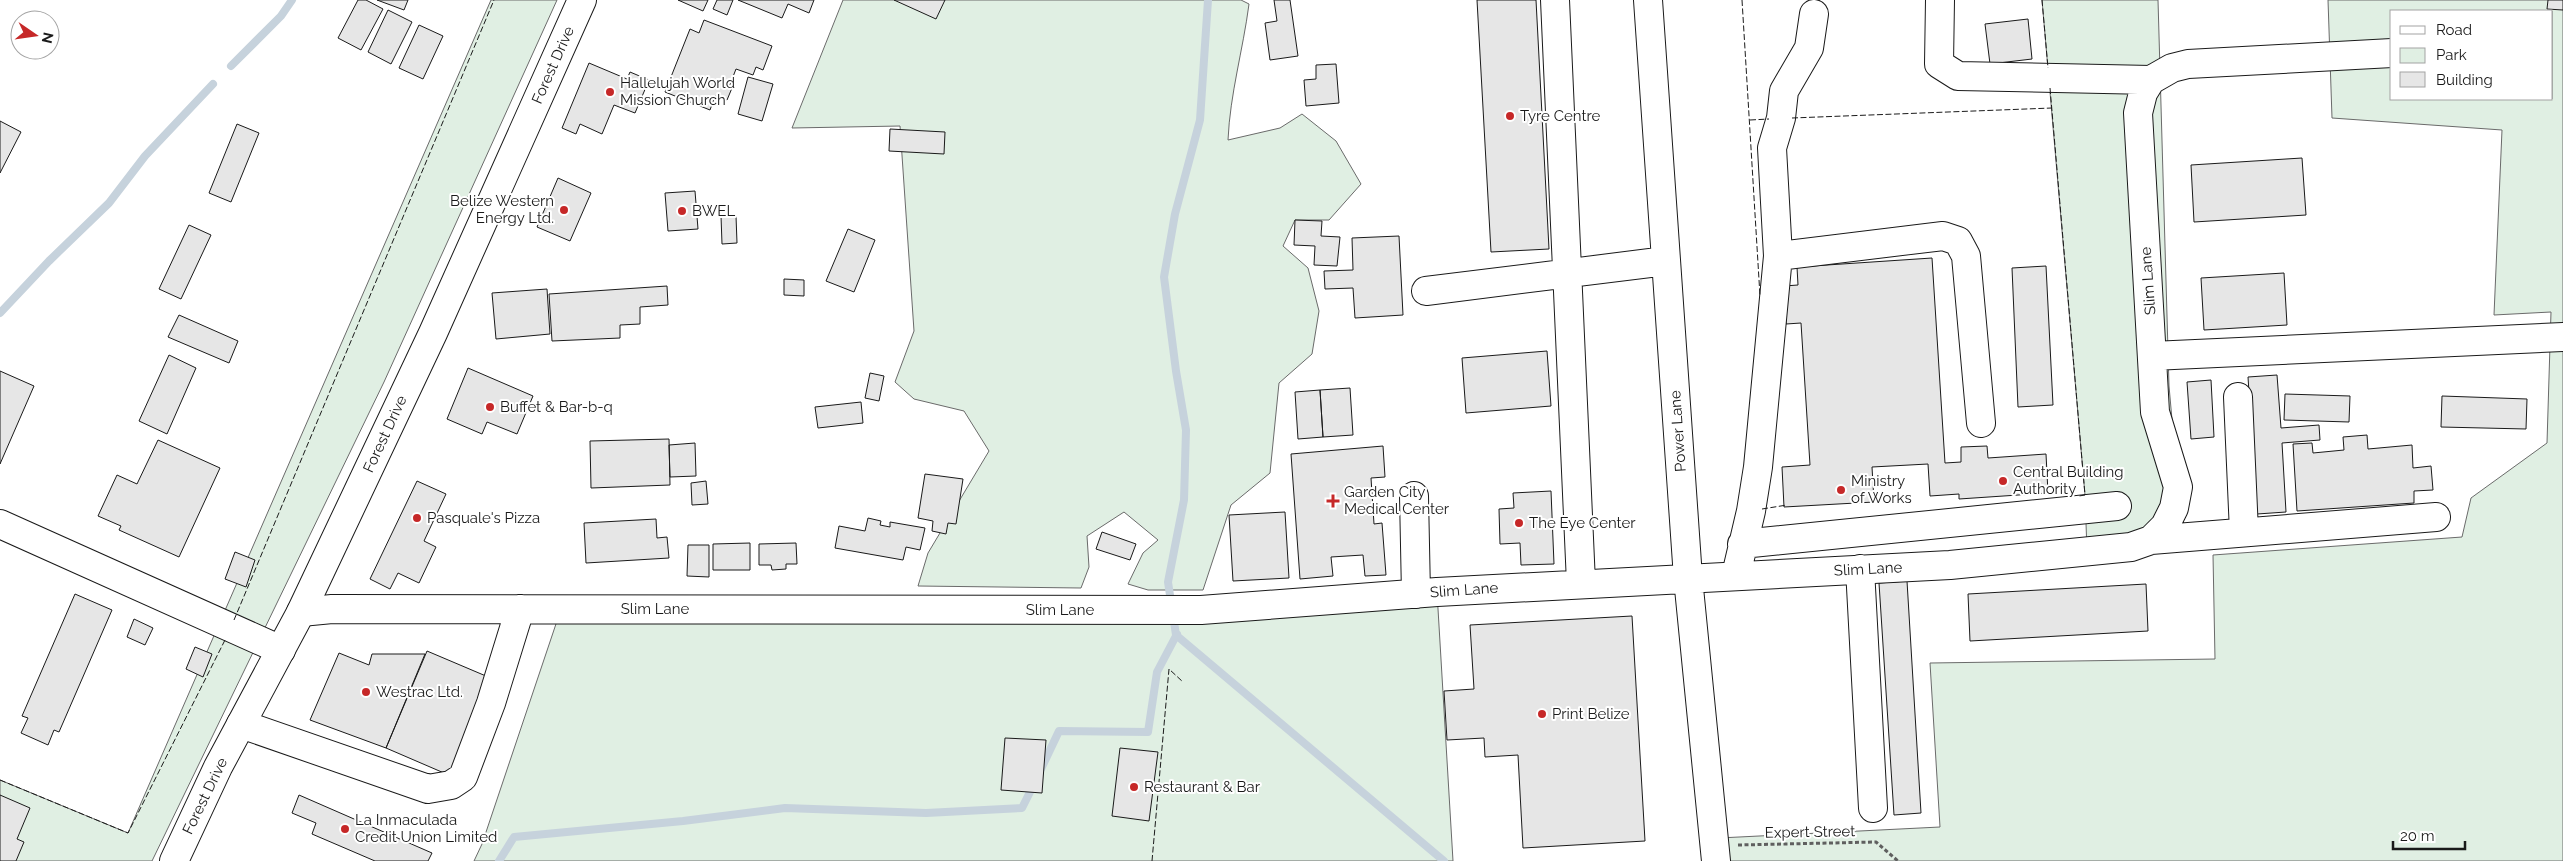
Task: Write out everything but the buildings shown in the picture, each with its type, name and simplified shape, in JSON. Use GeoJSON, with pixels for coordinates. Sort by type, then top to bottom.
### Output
{"type":"FeatureCollection","features":[{"type":"Feature","properties":{"kind":"street","name":"Forest Drive"},"geometry":{"type":"LineString","coordinates":[[174,861],[241,724],[301,612],[433,333],[582,0]]}},
{"type":"Feature","properties":{"kind":"street"},"geometry":{"type":"LineString","coordinates":[[1555,0],[1581,584]]}},
{"type":"Feature","properties":{"kind":"street","name":"Power Lane"},"geometry":{"type":"LineString","coordinates":[[1648,0],[1688,578],[1716,853]]}},
{"type":"Feature","properties":{"kind":"street"},"geometry":{"type":"LineString","coordinates":[[1940,0],[1939,64],[1958,76],[2151,80],[2172,68],[2188,64],[2390,53]]}},
{"type":"Feature","properties":{"kind":"street"},"geometry":{"type":"LineString","coordinates":[[1736,575],[1751,511],[1758,467],[1778,256],[1772,148],[1781,118],[1784,91],[1809,48],[1814,14]]}},
{"type":"Feature","properties":{"kind":"street","name":"Slim Lane"},"geometry":{"type":"LineString","coordinates":[[301,612],[332,609],[1189,610],[1581,584],[1950,565],[2131,547],[2151,540],[2165,526],[2174,508],[2178,487],[2156,412],[2152,356],[2138,113],[2143,93],[2151,80]]}},
{"type":"Feature","properties":{"kind":"street"},"geometry":{"type":"LineString","coordinates":[[1778,256],[1943,236],[1958,241],[1966,256],[1981,423]]}},
{"type":"Feature","properties":{"kind":"street"},"geometry":{"type":"LineString","coordinates":[[1426,291],[1567,275],[1666,261]]}},
{"type":"Feature","properties":{"kind":"street"},"geometry":{"type":"LineString","coordinates":[[2152,356],[2563,337]]}},
{"type":"Feature","properties":{"kind":"street"},"geometry":{"type":"LineString","coordinates":[[2238,397],[2244,532]]}},
{"type":"Feature","properties":{"kind":"street"},"geometry":{"type":"LineString","coordinates":[[1414,496],[1416,594]]}},
{"type":"Feature","properties":{"kind":"street"},"geometry":{"type":"LineString","coordinates":[[1742,544],[2116,506]]}},
{"type":"Feature","properties":{"kind":"street"},"geometry":{"type":"LineString","coordinates":[[2078,510],[2078,552]]}},
{"type":"Feature","properties":{"kind":"street"},"geometry":{"type":"LineString","coordinates":[[2151,540],[2436,517]]}},
{"type":"Feature","properties":{"kind":"street"},"geometry":{"type":"LineString","coordinates":[[0,524],[281,650]]}},
{"type":"Feature","properties":{"kind":"street"},"geometry":{"type":"LineString","coordinates":[[1862,569],[1880,530]]}},
{"type":"Feature","properties":{"kind":"street"},"geometry":{"type":"LineString","coordinates":[[1842,534],[1862,569],[1873,808]]}},
{"type":"Feature","properties":{"kind":"street"},"geometry":{"type":"LineString","coordinates":[[241,724],[428,789],[450,785],[463,777],[491,703],[520,609]]}},
{"type":"Feature","properties":{"kind":"path","name":"Expert Street"},"geometry":{"type":"LineString","coordinates":[[1716,853],[1876,842],[1898,861]]}},
{"type":"Feature","properties":{"kind":"green space"},"geometry":{"type":"Polygon","coordinates":[[[491,0],[557,0],[384,382],[152,861],[0,861],[0,780],[128,833],[491,0]]]}},
{"type":"Feature","properties":{"kind":"green space"},"geometry":{"type":"Polygon","coordinates":[[[843,0],[1241,0],[1249,4],[1231,106],[1228,140],[1280,128],[1302,114],[1336,141],[1361,184],[1329,220],[1295,220],[1283,246],[1308,268],[1319,311],[1312,354],[1279,383],[1270,473],[1231,505],[1203,590],[1148,590],[1128,584],[1143,553],[1158,540],[1124,512],[1087,536],[1089,567],[1081,588],[918,586],[928,553],[989,451],[964,411],[914,399],[895,382],[914,331],[900,126],[792,128],[843,0]]]}},
{"type":"Feature","properties":{"kind":"green space"},"geometry":{"type":"Polygon","coordinates":[[[2042,0],[2158,0],[2169,386],[2178,487],[2165,526],[2087,551],[2085,495],[2042,0]]]}},
{"type":"Feature","properties":{"kind":"green space"},"geometry":{"type":"Polygon","coordinates":[[[2328,0],[2563,0],[2563,861],[1720,861],[1719,838],[1940,827],[1930,663],[2215,659],[2213,555],[2462,537],[2471,498],[2547,443],[2551,312],[2494,315],[2502,130],[2332,118],[2328,0]]]}},
{"type":"Feature","properties":{"kind":"green space"},"geometry":{"type":"Polygon","coordinates":[[[1437,592],[1453,861],[474,861],[482,844],[561,609],[1437,592]]]}},
{"type":"Feature","properties":{"kind":"waterway"},"geometry":{"type":"LineString","coordinates":[[231,66],[281,16],[292,0]]}},
{"type":"Feature","properties":{"kind":"waterway"},"geometry":{"type":"LineString","coordinates":[[1208,0],[1200,120],[1175,214],[1164,277],[1176,371],[1186,430],[1184,500],[1168,582],[1176,635],[1444,861]]}},
{"type":"Feature","properties":{"kind":"waterway"},"geometry":{"type":"LineString","coordinates":[[0,313],[49,261],[109,203],[145,156],[213,84]]}},
{"type":"Feature","properties":{"kind":"waterway"},"geometry":{"type":"LineString","coordinates":[[1041,769],[1059,731],[1148,732],[1157,672],[1177,634]]}},
{"type":"Feature","properties":{"kind":"waterway"},"geometry":{"type":"LineString","coordinates":[[499,861],[514,837],[683,821],[785,808],[926,813],[1022,808],[1034,784]]}},
{"type":"Feature","properties":{"kind":"fence"},"geometry":{"type":"LineString","coordinates":[[234,620],[494,0]]}},
{"type":"Feature","properties":{"kind":"fence"},"geometry":{"type":"LineString","coordinates":[[1742,0],[1760,296]]}},
{"type":"Feature","properties":{"kind":"fence"},"geometry":{"type":"LineString","coordinates":[[2042,0],[2048,68]]}},
{"type":"Feature","properties":{"kind":"fence"},"geometry":{"type":"LineString","coordinates":[[2050,88],[2085,495],[2079,496]]}},
{"type":"Feature","properties":{"kind":"fence"},"geometry":{"type":"LineString","coordinates":[[1792,118],[2052,108]]}},
{"type":"Feature","properties":{"kind":"fence"},"geometry":{"type":"LineString","coordinates":[[1750,120],[1769,119]]}},
{"type":"Feature","properties":{"kind":"fence"},"geometry":{"type":"LineString","coordinates":[[1762,509],[1787,505]]}},
{"type":"Feature","properties":{"kind":"fence"},"geometry":{"type":"LineString","coordinates":[[0,780],[128,833],[226,638]]}},
{"type":"Feature","properties":{"kind":"fence"},"geometry":{"type":"LineString","coordinates":[[1152,861],[1169,669],[1183,682]]}},
{"type":"Feature","properties":{"kind":"place","name":"Hallelujah World Mission Church"},"geometry":{"type":"Point","coordinates":[610,92]}},
{"type":"Feature","properties":{"kind":"place","name":"Tyre Centre"},"geometry":{"type":"Point","coordinates":[1510,116]}},
{"type":"Feature","properties":{"kind":"place","name":"Belize Western Energy Ltd."},"geometry":{"type":"Point","coordinates":[564,210]}},
{"type":"Feature","properties":{"kind":"place","name":"BWEL"},"geometry":{"type":"Point","coordinates":[682,211]}},
{"type":"Feature","properties":{"kind":"place","name":"Buffet & Bar-b-q"},"geometry":{"type":"Point","coordinates":[490,407]}},
{"type":"Feature","properties":{"kind":"place","name":"Central Building Authority"},"geometry":{"type":"Point","coordinates":[2003,481]}},
{"type":"Feature","properties":{"kind":"place","name":"Ministry of Works"},"geometry":{"type":"Point","coordinates":[1841,490]}},
{"type":"Feature","properties":{"kind":"place","name":"Garden City Medical Center"},"geometry":{"type":"Point","coordinates":[1333,501]}},
{"type":"Feature","properties":{"kind":"place","name":"Pasquale's Pizza"},"geometry":{"type":"Point","coordinates":[417,518]}},
{"type":"Feature","properties":{"kind":"place","name":"The Eye Center"},"geometry":{"type":"Point","coordinates":[1519,523]}},
{"type":"Feature","properties":{"kind":"place","name":"Westrac Ltd."},"geometry":{"type":"Point","coordinates":[366,692]}},
{"type":"Feature","properties":{"kind":"place","name":"Print Belize"},"geometry":{"type":"Point","coordinates":[1542,714]}},
{"type":"Feature","properties":{"kind":"place","name":"Restaurant & Bar"},"geometry":{"type":"Point","coordinates":[1134,787]}},
{"type":"Feature","properties":{"kind":"place","name":"La Inmaculada Credit Union Limited"},"geometry":{"type":"Point","coordinates":[345,829]}}]}
